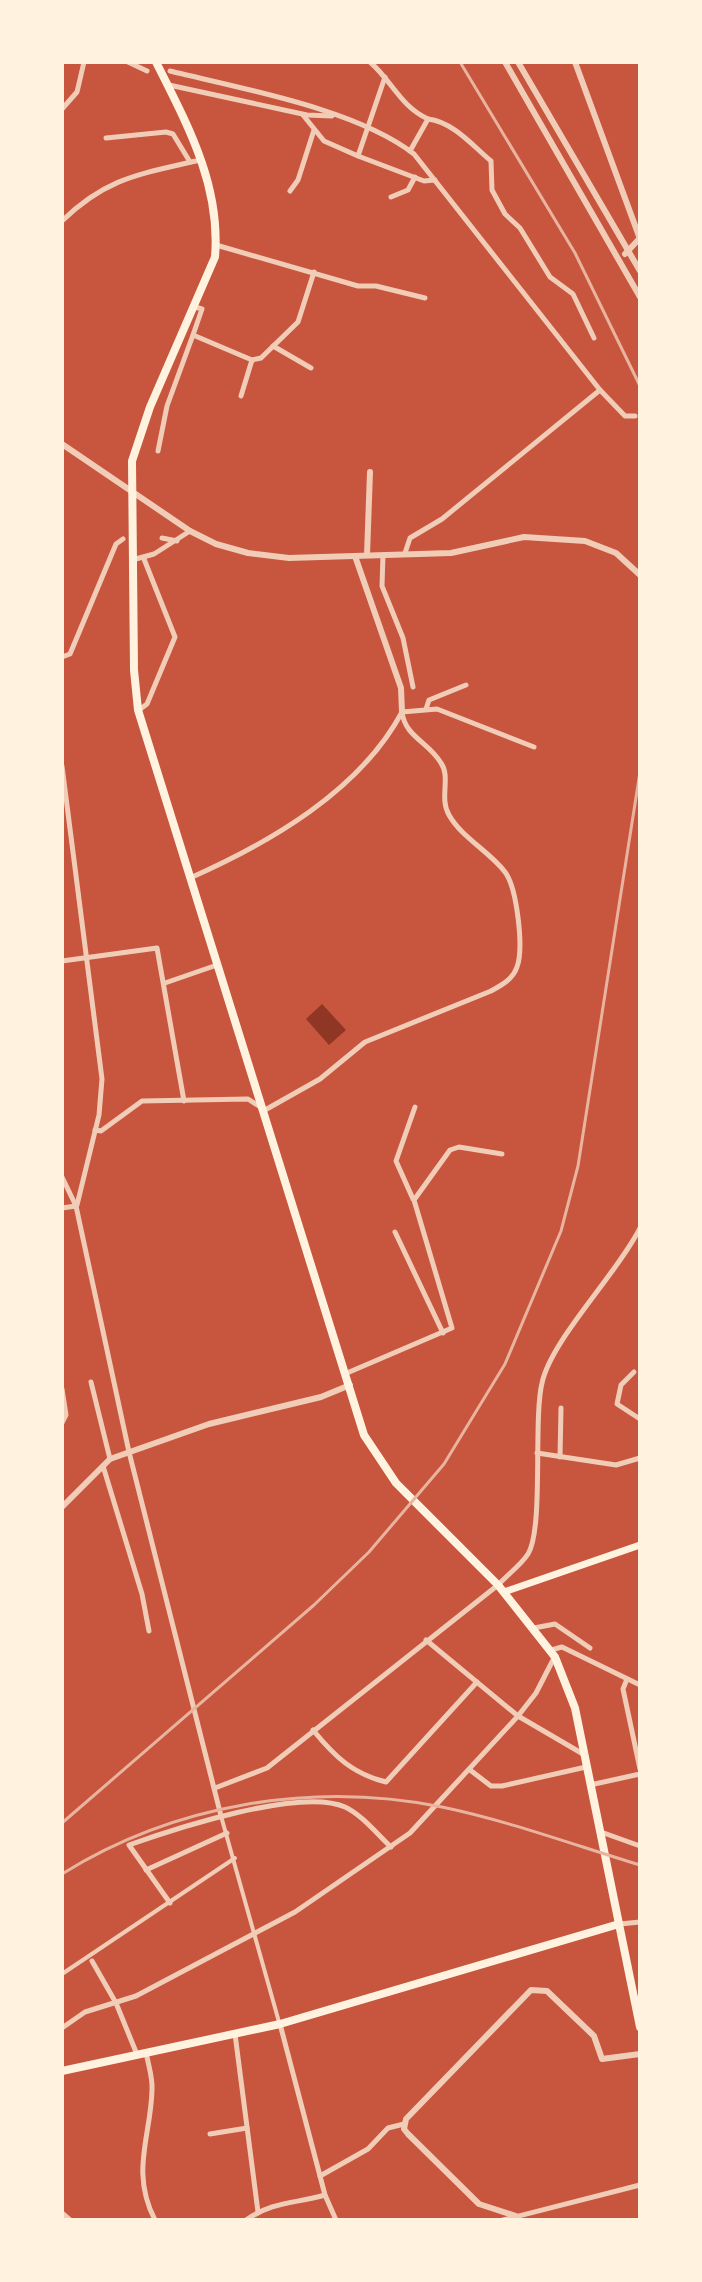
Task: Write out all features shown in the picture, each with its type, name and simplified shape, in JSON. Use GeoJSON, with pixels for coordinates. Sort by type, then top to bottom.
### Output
{"type":"FeatureCollection","features":[{"type":"Feature","properties":{"kind":"main road"},"geometry":{"type":"LineString","coordinates":[[156,62],[201,159],[216,204],[216,245],[215,257],[150,407],[132,461],[134,670],[138,710],[364,1435],[396,1483],[501,1588],[534,1628],[553,1654],[575,1708],[640,2027]]}},
{"type":"Feature","properties":{"kind":"main road"},"geometry":{"type":"LineString","coordinates":[[501,1588],[640,1545]]}},
{"type":"Feature","properties":{"kind":"main road"},"geometry":{"type":"LineString","coordinates":[[62,2071],[141,2051],[280,2024],[619,1924]]}},
{"type":"Feature","properties":{"kind":"street"},"geometry":{"type":"LineString","coordinates":[[62,109],[77,92],[84,62]]}},
{"type":"Feature","properties":{"kind":"street"},"geometry":{"type":"LineString","coordinates":[[128,62],[147,71]]}},
{"type":"Feature","properties":{"kind":"street"},"geometry":{"type":"LineString","coordinates":[[370,62],[385,77],[398,99],[428,119],[452,128],[491,161],[492,190],[505,214],[520,228],[550,277],[573,294],[594,338]]}},
{"type":"Feature","properties":{"kind":"street"},"geometry":{"type":"LineString","coordinates":[[505,62],[640,297]]}},
{"type":"Feature","properties":{"kind":"street"},"geometry":{"type":"LineString","coordinates":[[518,62],[640,271]]}},
{"type":"Feature","properties":{"kind":"street"},"geometry":{"type":"LineString","coordinates":[[575,62],[640,239],[619,258]]}},
{"type":"Feature","properties":{"kind":"street"},"geometry":{"type":"LineString","coordinates":[[170,71],[316,107],[367,128],[410,151],[600,390],[625,416],[635,416]]}},
{"type":"Feature","properties":{"kind":"street"},"geometry":{"type":"LineString","coordinates":[[358,156],[385,77]]}},
{"type":"Feature","properties":{"kind":"street"},"geometry":{"type":"LineString","coordinates":[[167,85],[302,114],[333,116]]}},
{"type":"Feature","properties":{"kind":"street"},"geometry":{"type":"LineString","coordinates":[[302,114],[338,150],[415,177],[435,180]]}},
{"type":"Feature","properties":{"kind":"street"},"geometry":{"type":"LineString","coordinates":[[410,151],[428,119]]}},
{"type":"Feature","properties":{"kind":"street"},"geometry":{"type":"LineString","coordinates":[[290,191],[298,180],[314,129]]}},
{"type":"Feature","properties":{"kind":"street"},"geometry":{"type":"LineString","coordinates":[[106,138],[166,132],[173,134],[190,162]]}},
{"type":"Feature","properties":{"kind":"street"},"geometry":{"type":"LineString","coordinates":[[62,221],[85,198],[108,184],[201,159]]}},
{"type":"Feature","properties":{"kind":"street"},"geometry":{"type":"LineString","coordinates":[[391,197],[408,190],[415,177]]}},
{"type":"Feature","properties":{"kind":"street"},"geometry":{"type":"LineString","coordinates":[[216,245],[358,286],[376,286],[425,298]]}},
{"type":"Feature","properties":{"kind":"street"},"geometry":{"type":"LineString","coordinates":[[193,335],[252,360],[261,358],[298,322],[314,272]]}},
{"type":"Feature","properties":{"kind":"street"},"geometry":{"type":"LineString","coordinates":[[158,451],[167,406],[202,309],[195,307]]}},
{"type":"Feature","properties":{"kind":"street"},"geometry":{"type":"LineString","coordinates":[[273,346],[311,368]]}},
{"type":"Feature","properties":{"kind":"street"},"geometry":{"type":"LineString","coordinates":[[241,396],[252,360]]}},
{"type":"Feature","properties":{"kind":"street"},"geometry":{"type":"LineString","coordinates":[[405,553],[410,538],[442,519],[600,390]]}},
{"type":"Feature","properties":{"kind":"street"},"geometry":{"type":"LineString","coordinates":[[62,444],[190,531],[216,544],[248,553],[289,558],[451,553],[524,537],[585,541],[616,553],[640,575]]}},
{"type":"Feature","properties":{"kind":"street"},"geometry":{"type":"LineString","coordinates":[[367,555],[370,472]]}},
{"type":"Feature","properties":{"kind":"street"},"geometry":{"type":"LineString","coordinates":[[132,560],[144,559],[190,531]]}},
{"type":"Feature","properties":{"kind":"street"},"geometry":{"type":"LineString","coordinates":[[162,538],[177,541]]}},
{"type":"Feature","properties":{"kind":"street"},"geometry":{"type":"LineString","coordinates":[[62,657],[70,654],[116,544],[123,539]]}},
{"type":"Feature","properties":{"kind":"street"},"geometry":{"type":"LineString","coordinates":[[383,555],[382,586],[403,638],[413,687]]}},
{"type":"Feature","properties":{"kind":"street"},"geometry":{"type":"LineString","coordinates":[[95,1130],[101,1131],[142,1101],[248,1099],[265,1110],[320,1079],[365,1042],[491,991],[509,980],[517,969],[519,931],[506,873],[452,821],[442,800],[445,769],[440,760],[404,727],[401,688],[355,556]]}},
{"type":"Feature","properties":{"kind":"street"},"geometry":{"type":"LineString","coordinates":[[138,710],[147,704],[175,637],[144,559]]}},
{"type":"Feature","properties":{"kind":"street"},"geometry":{"type":"LineString","coordinates":[[426,709],[429,700],[466,685]]}},
{"type":"Feature","properties":{"kind":"street"},"geometry":{"type":"LineString","coordinates":[[402,712],[437,709],[534,747]]}},
{"type":"Feature","properties":{"kind":"street"},"geometry":{"type":"LineString","coordinates":[[190,878],[237,857],[351,782],[370,762],[402,712]]}},
{"type":"Feature","properties":{"kind":"street"},"geometry":{"type":"LineString","coordinates":[[62,766],[84,958],[99,1038],[102,1079],[95,1130],[76,1206]]}},
{"type":"Feature","properties":{"kind":"street"},"geometry":{"type":"LineString","coordinates":[[62,961],[157,948],[184,1101]]}},
{"type":"Feature","properties":{"kind":"street"},"geometry":{"type":"LineString","coordinates":[[164,983],[217,965]]}},
{"type":"Feature","properties":{"kind":"street"},"geometry":{"type":"LineString","coordinates":[[347,1373],[452,1328],[414,1200],[396,1161],[415,1107]]}},
{"type":"Feature","properties":{"kind":"street"},"geometry":{"type":"LineString","coordinates":[[414,1200],[450,1150],[459,1147],[502,1154]]}},
{"type":"Feature","properties":{"kind":"street"},"geometry":{"type":"LineString","coordinates":[[62,1177],[76,1206],[129,1452],[221,1816],[256,1933],[325,2195],[336,2220]]}},
{"type":"Feature","properties":{"kind":"street"},"geometry":{"type":"LineString","coordinates":[[62,1208],[76,1206]]}},
{"type":"Feature","properties":{"kind":"street"},"geometry":{"type":"LineString","coordinates":[[215,1788],[267,1768],[426,1640],[501,1588],[530,1547],[541,1383],[550,1360],[626,1255],[640,1228]]}},
{"type":"Feature","properties":{"kind":"street"},"geometry":{"type":"LineString","coordinates":[[395,1232],[443,1333]]}},
{"type":"Feature","properties":{"kind":"street"},"geometry":{"type":"LineString","coordinates":[[634,1372],[621,1385],[617,1404],[640,1419]]}},
{"type":"Feature","properties":{"kind":"street"},"geometry":{"type":"LineString","coordinates":[[91,1382],[110,1459]]}},
{"type":"Feature","properties":{"kind":"street"},"geometry":{"type":"LineString","coordinates":[[62,1507],[110,1459],[209,1424],[321,1397],[350,1385]]}},
{"type":"Feature","properties":{"kind":"street"},"geometry":{"type":"LineString","coordinates":[[62,1389],[66,1415],[62,1423]]}},
{"type":"Feature","properties":{"kind":"street"},"geometry":{"type":"LineString","coordinates":[[560,1457],[561,1408]]}},
{"type":"Feature","properties":{"kind":"street"},"geometry":{"type":"LineString","coordinates":[[537,1453],[616,1465],[640,1459]]}},
{"type":"Feature","properties":{"kind":"street"},"geometry":{"type":"LineString","coordinates":[[103,1466],[142,1594],[149,1631]]}},
{"type":"Feature","properties":{"kind":"street"},"geometry":{"type":"LineString","coordinates":[[534,1628],[555,1624],[590,1648]]}},
{"type":"Feature","properties":{"kind":"street"},"geometry":{"type":"LineString","coordinates":[[426,1640],[518,1716],[583,1754]]}},
{"type":"Feature","properties":{"kind":"street"},"geometry":{"type":"LineString","coordinates":[[62,2028],[85,2012],[116,2003],[256,1933],[391,1847],[439,1806],[518,1716],[536,1693],[553,1654],[562,1647],[640,1685]]}},
{"type":"Feature","properties":{"kind":"street"},"geometry":{"type":"LineString","coordinates":[[589,1785],[640,1772],[623,1689],[627,1679]]}},
{"type":"Feature","properties":{"kind":"street"},"geometry":{"type":"LineString","coordinates":[[313,1730],[336,1758],[363,1776],[386,1782],[477,1682]]}},
{"type":"Feature","properties":{"kind":"street"},"geometry":{"type":"LineString","coordinates":[[470,1770],[491,1786],[502,1786],[586,1767]]}},
{"type":"Feature","properties":{"kind":"street"},"geometry":{"type":"LineString","coordinates":[[170,1903],[129,1845],[221,1816],[306,1803],[340,1805],[391,1847]]}},
{"type":"Feature","properties":{"kind":"street"},"geometry":{"type":"LineString","coordinates":[[601,1832],[640,1846]]}},
{"type":"Feature","properties":{"kind":"street"},"geometry":{"type":"LineString","coordinates":[[146,1870],[227,1833]]}},
{"type":"Feature","properties":{"kind":"street"},"geometry":{"type":"LineString","coordinates":[[62,1974],[235,1858]]}},
{"type":"Feature","properties":{"kind":"street"},"geometry":{"type":"LineString","coordinates":[[619,1924],[640,1922]]}},
{"type":"Feature","properties":{"kind":"street"},"geometry":{"type":"LineString","coordinates":[[92,1961],[141,2051],[153,2089],[143,2163],[144,2185],[155,2220]]}},
{"type":"Feature","properties":{"kind":"street"},"geometry":{"type":"LineString","coordinates":[[320,2176],[355,2158],[388,2128],[404,2124],[413,2110],[531,1990],[547,1991],[594,2036],[602,2059],[640,2054]]}},
{"type":"Feature","properties":{"kind":"street"},"geometry":{"type":"LineString","coordinates":[[235,2034],[258,2212]]}},
{"type":"Feature","properties":{"kind":"street"},"geometry":{"type":"LineString","coordinates":[[404,2124],[408,2134],[479,2204],[516,2216]]}},
{"type":"Feature","properties":{"kind":"street"},"geometry":{"type":"LineString","coordinates":[[210,2134],[247,2128]]}},
{"type":"Feature","properties":{"kind":"street"},"geometry":{"type":"LineString","coordinates":[[503,2220],[640,2185]]}},
{"type":"Feature","properties":{"kind":"street"},"geometry":{"type":"LineString","coordinates":[[246,2220],[274,2204],[297,2203],[325,2195]]}},
{"type":"Feature","properties":{"kind":"street"},"geometry":{"type":"LineString","coordinates":[[62,2213],[70,2220]]}},
{"type":"Feature","properties":{"kind":"shaded area"},"geometry":{"type":"Polygon","coordinates":[[[322,1004],[346,1030],[329,1045],[306,1019],[322,1004]]]}},
{"type":"Feature","properties":{"kind":"railway"},"geometry":{"type":"LineString","coordinates":[[460,62],[575,253],[640,386]]}},
{"type":"Feature","properties":{"kind":"railway"},"geometry":{"type":"LineString","coordinates":[[62,1823],[314,1605],[369,1552],[444,1464],[505,1364],[561,1231],[578,1166],[640,772]]}},
{"type":"Feature","properties":{"kind":"railway"},"geometry":{"type":"LineString","coordinates":[[62,1874],[150,1830],[197,1815],[246,1804],[295,1798],[344,1797],[442,1807],[517,1826],[640,1865]]}}]}
